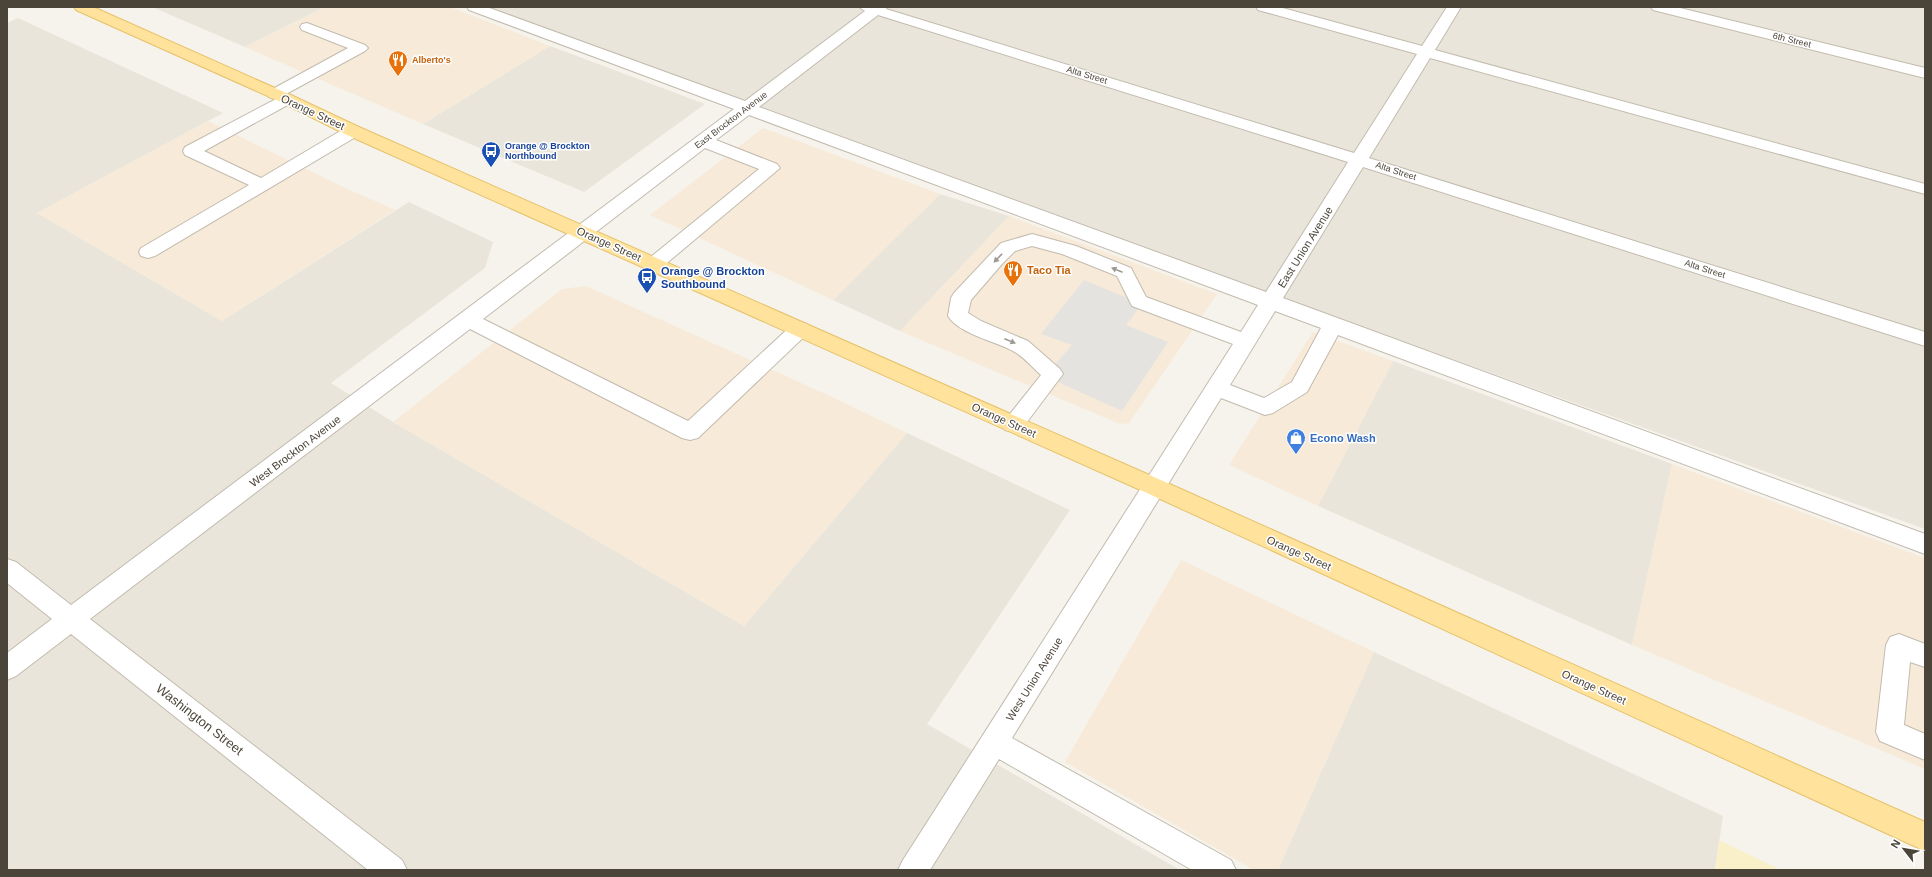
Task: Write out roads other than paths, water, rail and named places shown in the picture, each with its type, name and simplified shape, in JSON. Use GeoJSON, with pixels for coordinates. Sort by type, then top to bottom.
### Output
{"type":"FeatureCollection","features":[{"type":"Feature","properties":{"kind":"main road","name":"Orange Street"},"geometry":{"type":"LineString","coordinates":[[81,7],[353,131],[1155,487],[1925,837]]}},
{"type":"Feature","properties":{"kind":"street"},"geometry":{"type":"LineString","coordinates":[[474,7],[1925,544]]}},
{"type":"Feature","properties":{"kind":"street"},"geometry":{"type":"LineString","coordinates":[[1263,7],[1925,189]]}},
{"type":"Feature","properties":{"kind":"street","name":"East Union Avenue"},"geometry":{"type":"LineString","coordinates":[[1155,487],[1454,7]]}},
{"type":"Feature","properties":{"kind":"street","name":"6th Street"},"geometry":{"type":"LineString","coordinates":[[1658,7],[1925,73]]}},
{"type":"Feature","properties":{"kind":"street","name":"East Brockton Avenue"},"geometry":{"type":"LineString","coordinates":[[583,233],[747,108],[874,8]]}},
{"type":"Feature","properties":{"kind":"street","name":"Alta Street"},"geometry":{"type":"LineString","coordinates":[[874,8],[1925,339]]}},
{"type":"Feature","properties":{"kind":"street"},"geometry":{"type":"LineString","coordinates":[[262,185],[191,151],[360,48],[308,27]]}},
{"type":"Feature","properties":{"kind":"street"},"geometry":{"type":"LineString","coordinates":[[148,252],[353,131]]}},
{"type":"Feature","properties":{"kind":"street"},"geometry":{"type":"LineString","coordinates":[[654,264],[771,168],[703,141]]}},
{"type":"Feature","properties":{"kind":"street","name":"West Brockton Avenue"},"geometry":{"type":"LineString","coordinates":[[7,668],[583,233]]}},
{"type":"Feature","properties":{"kind":"street"},"geometry":{"type":"LineString","coordinates":[[1013,424],[1052,374],[1021,346],[974,326],[958,316],[961,298],[1008,247],[1032,240],[1069,250],[1124,272],[1139,301],[1246,341]]}},
{"type":"Feature","properties":{"kind":"street"},"geometry":{"type":"LineString","coordinates":[[469,320],[690,432],[800,329]]}},
{"type":"Feature","properties":{"kind":"street"},"geometry":{"type":"LineString","coordinates":[[1217,388],[1265,407],[1300,387],[1332,325]]}},
{"type":"Feature","properties":{"kind":"street","name":"West Union Avenue"},"geometry":{"type":"LineString","coordinates":[[913,870],[1155,487]]}},
{"type":"Feature","properties":{"kind":"street","name":"Washington Street"},"geometry":{"type":"LineString","coordinates":[[7,569],[392,870]]}},
{"type":"Feature","properties":{"kind":"street"},"geometry":{"type":"LineString","coordinates":[[1925,656],[1899,645],[1890,732],[1925,747]]}},
{"type":"Feature","properties":{"kind":"street"},"geometry":{"type":"LineString","coordinates":[[994,742],[1221,870]]}},
{"type":"Feature","properties":{"kind":"place","name":"Alberto's"},"geometry":{"type":"Point","coordinates":[398,77]}},
{"type":"Feature","properties":{"kind":"place","name":"Orange @ Brockton Northbound"},"geometry":{"type":"Point","coordinates":[491,168]}},
{"type":"Feature","properties":{"kind":"place","name":"Taco Tia"},"geometry":{"type":"Point","coordinates":[1013,287]}},
{"type":"Feature","properties":{"kind":"place","name":"Orange @ Brockton Southbound"},"geometry":{"type":"Point","coordinates":[647,294]}},
{"type":"Feature","properties":{"kind":"place","name":"Econo Wash"},"geometry":{"type":"Point","coordinates":[1296,455]}}]}
